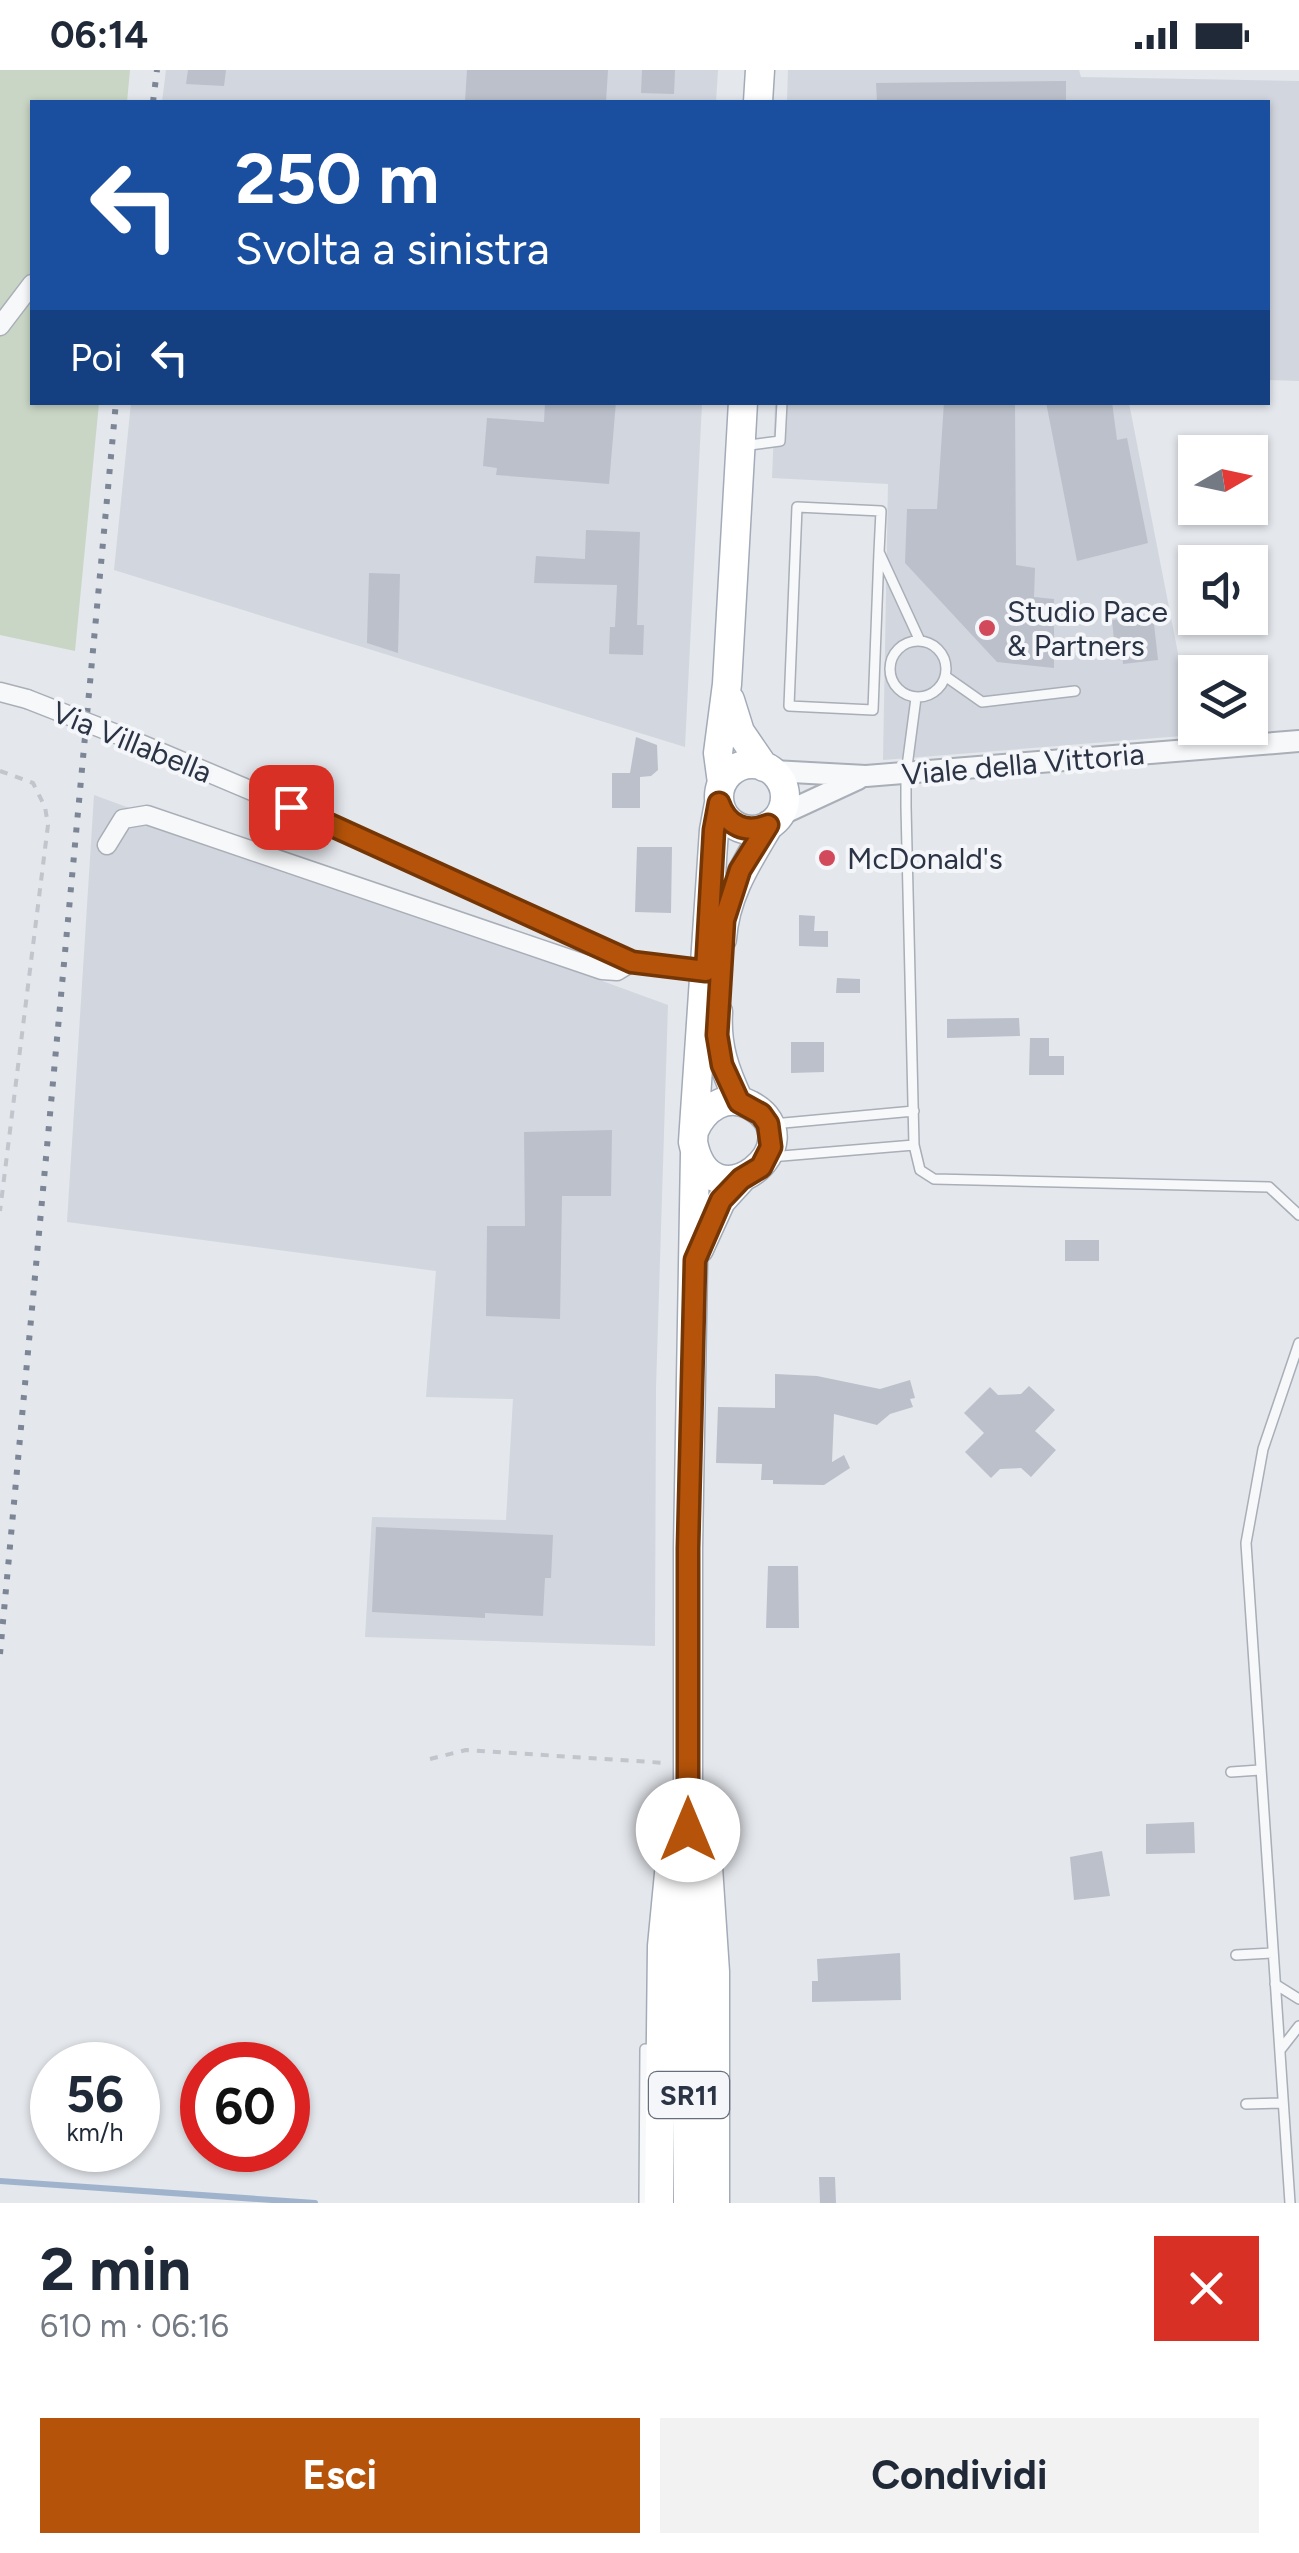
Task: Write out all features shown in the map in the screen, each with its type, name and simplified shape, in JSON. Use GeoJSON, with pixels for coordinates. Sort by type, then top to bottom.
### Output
{"type":"FeatureCollection","features":[{"type":"Feature","properties":{"kind":"main road"},"geometry":{"type":"LineString","coordinates":[[758,100],[760,70]]}},
{"type":"Feature","properties":{"kind":"main road"},"geometry":{"type":"LineString","coordinates":[[659,2203],[662,1946],[688,1712],[694,1142],[743,405]]}},
{"type":"Feature","properties":{"kind":"main road"},"geometry":{"type":"LineString","coordinates":[[727,684],[740,732],[783,788],[784,798],[740,870],[724,920],[717,1035],[722,1065],[739,1102]]}},
{"type":"Feature","properties":{"kind":"main road"},"geometry":{"type":"LineString","coordinates":[[768,769],[744,765],[735,768],[720,793],[728,819],[743,828],[773,820]]}},
{"type":"Feature","properties":{"kind":"main road"},"geometry":{"type":"LineString","coordinates":[[695,1260],[721,1200],[768,1158],[771,1147],[768,1124],[761,1114],[739,1102],[716,1104],[706,1111],[694,1142],[700,1163],[718,1177],[741,1179]]}},
{"type":"Feature","properties":{"kind":"main road"},"geometry":{"type":"LineString","coordinates":[[688,1712],[702,1780],[709,1862],[715,1972],[715,2203]]}},
{"type":"Feature","properties":{"kind":"main road","name":"SR11"},"geometry":{"type":"LineString","coordinates":[[688,1712],[688,2203]]}},
{"type":"Feature","properties":{"kind":"street"},"geometry":{"type":"LineString","coordinates":[[0,326],[30,287]]}},
{"type":"Feature","properties":{"kind":"street","name":"Via Villabella"},"geometry":{"type":"LineString","coordinates":[[0,692],[130,738],[632,962],[706,971]]}},
{"type":"Feature","properties":{"kind":"street","name":"Viale della Vittoria"},"geometry":{"type":"LineString","coordinates":[[768,769],[866,776],[906,774],[1299,741]]}},
{"type":"Feature","properties":{"kind":"street","name":"Viale della Vittoria"},"geometry":{"type":"LineString","coordinates":[[773,820],[866,776]]}},
{"type":"Feature","properties":{"kind":"street"},"geometry":{"type":"LineString","coordinates":[[107,845],[124,819],[147,814],[602,970],[617,970],[632,962]]}},
{"type":"Feature","properties":{"kind":"lane"},"geometry":{"type":"LineString","coordinates":[[741,446],[780,441],[782,405]]}},
{"type":"Feature","properties":{"kind":"lane"},"geometry":{"type":"LineString","coordinates":[[796,507],[881,511],[879,552],[873,710],[789,706],[796,507]]}},
{"type":"Feature","properties":{"kind":"lane"},"geometry":{"type":"LineString","coordinates":[[879,552],[920,640]]}},
{"type":"Feature","properties":{"kind":"lane"},"geometry":{"type":"LineString","coordinates":[[920,640],[938,648],[944,656],[945,676],[934,692],[916,698],[902,693],[892,681],[890,662],[894,653],[920,640]]}},
{"type":"Feature","properties":{"kind":"lane"},"geometry":{"type":"LineString","coordinates":[[945,676],[982,702],[1076,690]]}},
{"type":"Feature","properties":{"kind":"lane"},"geometry":{"type":"LineString","coordinates":[[874,680],[892,681]]}},
{"type":"Feature","properties":{"kind":"lane"},"geometry":{"type":"LineString","coordinates":[[916,698],[906,774],[914,1144],[920,1170],[934,1179],[1270,1188],[1299,1215]]}},
{"type":"Feature","properties":{"kind":"lane"},"geometry":{"type":"LineString","coordinates":[[768,1124],[914,1111]]}},
{"type":"Feature","properties":{"kind":"lane"},"geometry":{"type":"LineString","coordinates":[[768,1158],[914,1144]]}},
{"type":"Feature","properties":{"kind":"lane"},"geometry":{"type":"LineString","coordinates":[[1291,2203],[1246,1543],[1264,1449],[1299,1343]]}},
{"type":"Feature","properties":{"kind":"lane"},"geometry":{"type":"LineString","coordinates":[[1231,1772],[1260,1770]]}},
{"type":"Feature","properties":{"kind":"lane"},"geometry":{"type":"LineString","coordinates":[[1236,1955],[1273,1953]]}},
{"type":"Feature","properties":{"kind":"lane"},"geometry":{"type":"LineString","coordinates":[[1275,1984],[1299,1999]]}},
{"type":"Feature","properties":{"kind":"lane"},"geometry":{"type":"LineString","coordinates":[[1280,2051],[1299,2026]]}},
{"type":"Feature","properties":{"kind":"lane"},"geometry":{"type":"LineString","coordinates":[[644,2203],[645,2049],[661,2049]]}},
{"type":"Feature","properties":{"kind":"lane"},"geometry":{"type":"LineString","coordinates":[[1246,2104],[1283,2103]]}},
{"type":"Feature","properties":{"kind":"path"},"geometry":{"type":"LineString","coordinates":[[0,772],[33,782],[45,806],[48,825],[0,1211]]}},
{"type":"Feature","properties":{"kind":"path"},"geometry":{"type":"LineString","coordinates":[[430,1759],[466,1750],[681,1764]]}},
{"type":"Feature","properties":{"kind":"shaded area"},"geometry":{"type":"Polygon","coordinates":[[[166,70],[718,70],[716,100],[162,100],[166,70]]]}},
{"type":"Feature","properties":{"kind":"shaded area"},"geometry":{"type":"Polygon","coordinates":[[[788,70],[1079,70],[1081,77],[1299,81],[1299,381],[1270,380],[1270,100],[787,100],[788,70]]]}},
{"type":"Feature","properties":{"kind":"shaded area"},"geometry":{"type":"Polygon","coordinates":[[[131,405],[702,405],[685,747],[114,570],[131,405]]]}},
{"type":"Feature","properties":{"kind":"shaded area"},"geometry":{"type":"Polygon","coordinates":[[[775,405],[1129,405],[1178,655],[1178,736],[883,760],[888,484],[772,478],[775,405]]]}},
{"type":"Feature","properties":{"kind":"shaded area"},"geometry":{"type":"Polygon","coordinates":[[[94,795],[668,1005],[656,1388],[655,1646],[365,1637],[372,1517],[506,1520],[513,1399],[426,1397],[436,1271],[67,1222],[94,795]]]}},
{"type":"Feature","properties":{"kind":"green space"},"geometry":{"type":"Polygon","coordinates":[[[0,70],[130,70],[127,100],[30,100],[30,405],[99,405],[75,651],[0,635],[0,70]]]}},
{"type":"Feature","properties":{"kind":"building"},"geometry":{"type":"Polygon","coordinates":[[[188,70],[226,70],[224,86],[186,84],[188,70]]]}},
{"type":"Feature","properties":{"kind":"building"},"geometry":{"type":"Polygon","coordinates":[[[467,70],[608,70],[606,100],[465,100],[467,70]]]}},
{"type":"Feature","properties":{"kind":"building"},"geometry":{"type":"Polygon","coordinates":[[[642,70],[675,70],[674,94],[641,93],[642,70]]]}},
{"type":"Feature","properties":{"kind":"building"},"geometry":{"type":"Polygon","coordinates":[[[1066,81],[1066,100],[877,100],[876,83],[1066,81]]]}},
{"type":"Feature","properties":{"kind":"building"},"geometry":{"type":"Polygon","coordinates":[[[545,405],[616,405],[609,484],[496,475],[497,468],[483,466],[487,418],[544,422],[545,405]]]}},
{"type":"Feature","properties":{"kind":"building"},"geometry":{"type":"Polygon","coordinates":[[[944,405],[1015,405],[1016,565],[1035,568],[1034,597],[1054,599],[1054,668],[997,662],[905,563],[907,509],[937,509],[944,405]]]}},
{"type":"Feature","properties":{"kind":"building"},"geometry":{"type":"Polygon","coordinates":[[[1047,405],[1112,405],[1117,440],[1127,438],[1148,543],[1077,561],[1047,405]]]}},
{"type":"Feature","properties":{"kind":"building"},"geometry":{"type":"Polygon","coordinates":[[[586,530],[640,532],[637,625],[644,625],[643,655],[609,654],[617,585],[534,583],[536,556],[585,559],[586,530]]]}},
{"type":"Feature","properties":{"kind":"building"},"geometry":{"type":"Polygon","coordinates":[[[369,573],[400,574],[398,653],[367,643],[369,573]]]}},
{"type":"Feature","properties":{"kind":"building"},"geometry":{"type":"Polygon","coordinates":[[[1153,615],[1158,660],[1123,664],[1122,649],[1115,650],[1112,620],[1153,615]]]}},
{"type":"Feature","properties":{"kind":"building"},"geometry":{"type":"Polygon","coordinates":[[[636,737],[657,745],[658,770],[651,776],[640,777],[640,808],[612,808],[612,773],[630,773],[636,737]]]}},
{"type":"Feature","properties":{"kind":"building"},"geometry":{"type":"Polygon","coordinates":[[[637,847],[672,847],[671,913],[635,912],[637,847]]]}},
{"type":"Feature","properties":{"kind":"building"},"geometry":{"type":"Polygon","coordinates":[[[799,915],[815,916],[814,931],[828,931],[828,947],[799,946],[799,915]]]}},
{"type":"Feature","properties":{"kind":"building"},"geometry":{"type":"Polygon","coordinates":[[[837,978],[860,979],[860,993],[836,993],[837,978]]]}},
{"type":"Feature","properties":{"kind":"building"},"geometry":{"type":"Polygon","coordinates":[[[1019,1018],[1020,1036],[947,1038],[947,1019],[1019,1018]]]}},
{"type":"Feature","properties":{"kind":"building"},"geometry":{"type":"Polygon","coordinates":[[[1030,1038],[1049,1038],[1049,1056],[1064,1056],[1064,1075],[1029,1075],[1030,1038]]]}},
{"type":"Feature","properties":{"kind":"building"},"geometry":{"type":"Polygon","coordinates":[[[791,1042],[824,1042],[824,1072],[791,1073],[791,1042]]]}},
{"type":"Feature","properties":{"kind":"building"},"geometry":{"type":"Polygon","coordinates":[[[612,1130],[611,1196],[562,1196],[560,1319],[486,1316],[487,1226],[525,1226],[524,1132],[612,1130]]]}},
{"type":"Feature","properties":{"kind":"building"},"geometry":{"type":"Polygon","coordinates":[[[1065,1240],[1099,1240],[1099,1261],[1065,1261],[1065,1240]]]}},
{"type":"Feature","properties":{"kind":"building"},"geometry":{"type":"Polygon","coordinates":[[[775,1374],[817,1376],[880,1389],[910,1380],[915,1398],[910,1399],[913,1407],[890,1414],[877,1425],[834,1414],[832,1462],[844,1455],[850,1468],[824,1485],[773,1484],[773,1480],[761,1480],[762,1464],[716,1463],[718,1407],[775,1408],[775,1374]]]}},
{"type":"Feature","properties":{"kind":"building"},"geometry":{"type":"Polygon","coordinates":[[[1029,1386],[1055,1410],[1035,1431],[1056,1450],[1031,1477],[1021,1468],[1000,1469],[991,1478],[965,1452],[984,1433],[964,1413],[990,1387],[998,1395],[1021,1394],[1029,1386]]]}},
{"type":"Feature","properties":{"kind":"building"},"geometry":{"type":"Polygon","coordinates":[[[376,1527],[553,1535],[551,1578],[545,1578],[543,1616],[485,1613],[485,1618],[372,1612],[376,1527]]]}},
{"type":"Feature","properties":{"kind":"building"},"geometry":{"type":"Polygon","coordinates":[[[768,1566],[798,1566],[799,1628],[766,1628],[768,1566]]]}},
{"type":"Feature","properties":{"kind":"building"},"geometry":{"type":"Polygon","coordinates":[[[1194,1822],[1195,1853],[1146,1854],[1146,1824],[1194,1822]]]}},
{"type":"Feature","properties":{"kind":"building"},"geometry":{"type":"Polygon","coordinates":[[[1102,1851],[1110,1896],[1074,1900],[1070,1857],[1102,1851]]]}},
{"type":"Feature","properties":{"kind":"building"},"geometry":{"type":"Polygon","coordinates":[[[900,1953],[901,2000],[812,2002],[812,1981],[818,1981],[817,1959],[900,1953]]]}},
{"type":"Feature","properties":{"kind":"building"},"geometry":{"type":"Polygon","coordinates":[[[819,2177],[835,2177],[836,2203],[820,2203],[819,2177]]]}},
{"type":"Feature","properties":{"kind":"waterway"},"geometry":{"type":"LineString","coordinates":[[0,2181],[315,2203]]}},
{"type":"Feature","properties":{"kind":"railway"},"geometry":{"type":"LineString","coordinates":[[153,100],[157,70]]}},
{"type":"Feature","properties":{"kind":"railway"},"geometry":{"type":"LineString","coordinates":[[0,1654],[116,405]]}},
{"type":"Feature","properties":{"kind":"place","name":"Studio Pace & Partners"},"geometry":{"type":"Point","coordinates":[987,628]}},
{"type":"Feature","properties":{"kind":"place","name":"McDonald's"},"geometry":{"type":"Point","coordinates":[827,858]}},
{"type":"Feature","properties":{"kind":"route"},"geometry":{"type":"LineString","coordinates":[[291,807],[632,962],[706,971],[719,803],[734,824],[752,830],[768,825],[740,870],[724,920],[717,1035],[722,1065],[739,1102],[761,1114],[768,1124],[771,1147],[761,1167],[741,1179],[721,1200],[695,1260],[688,1548],[688,1830]]}}]}
